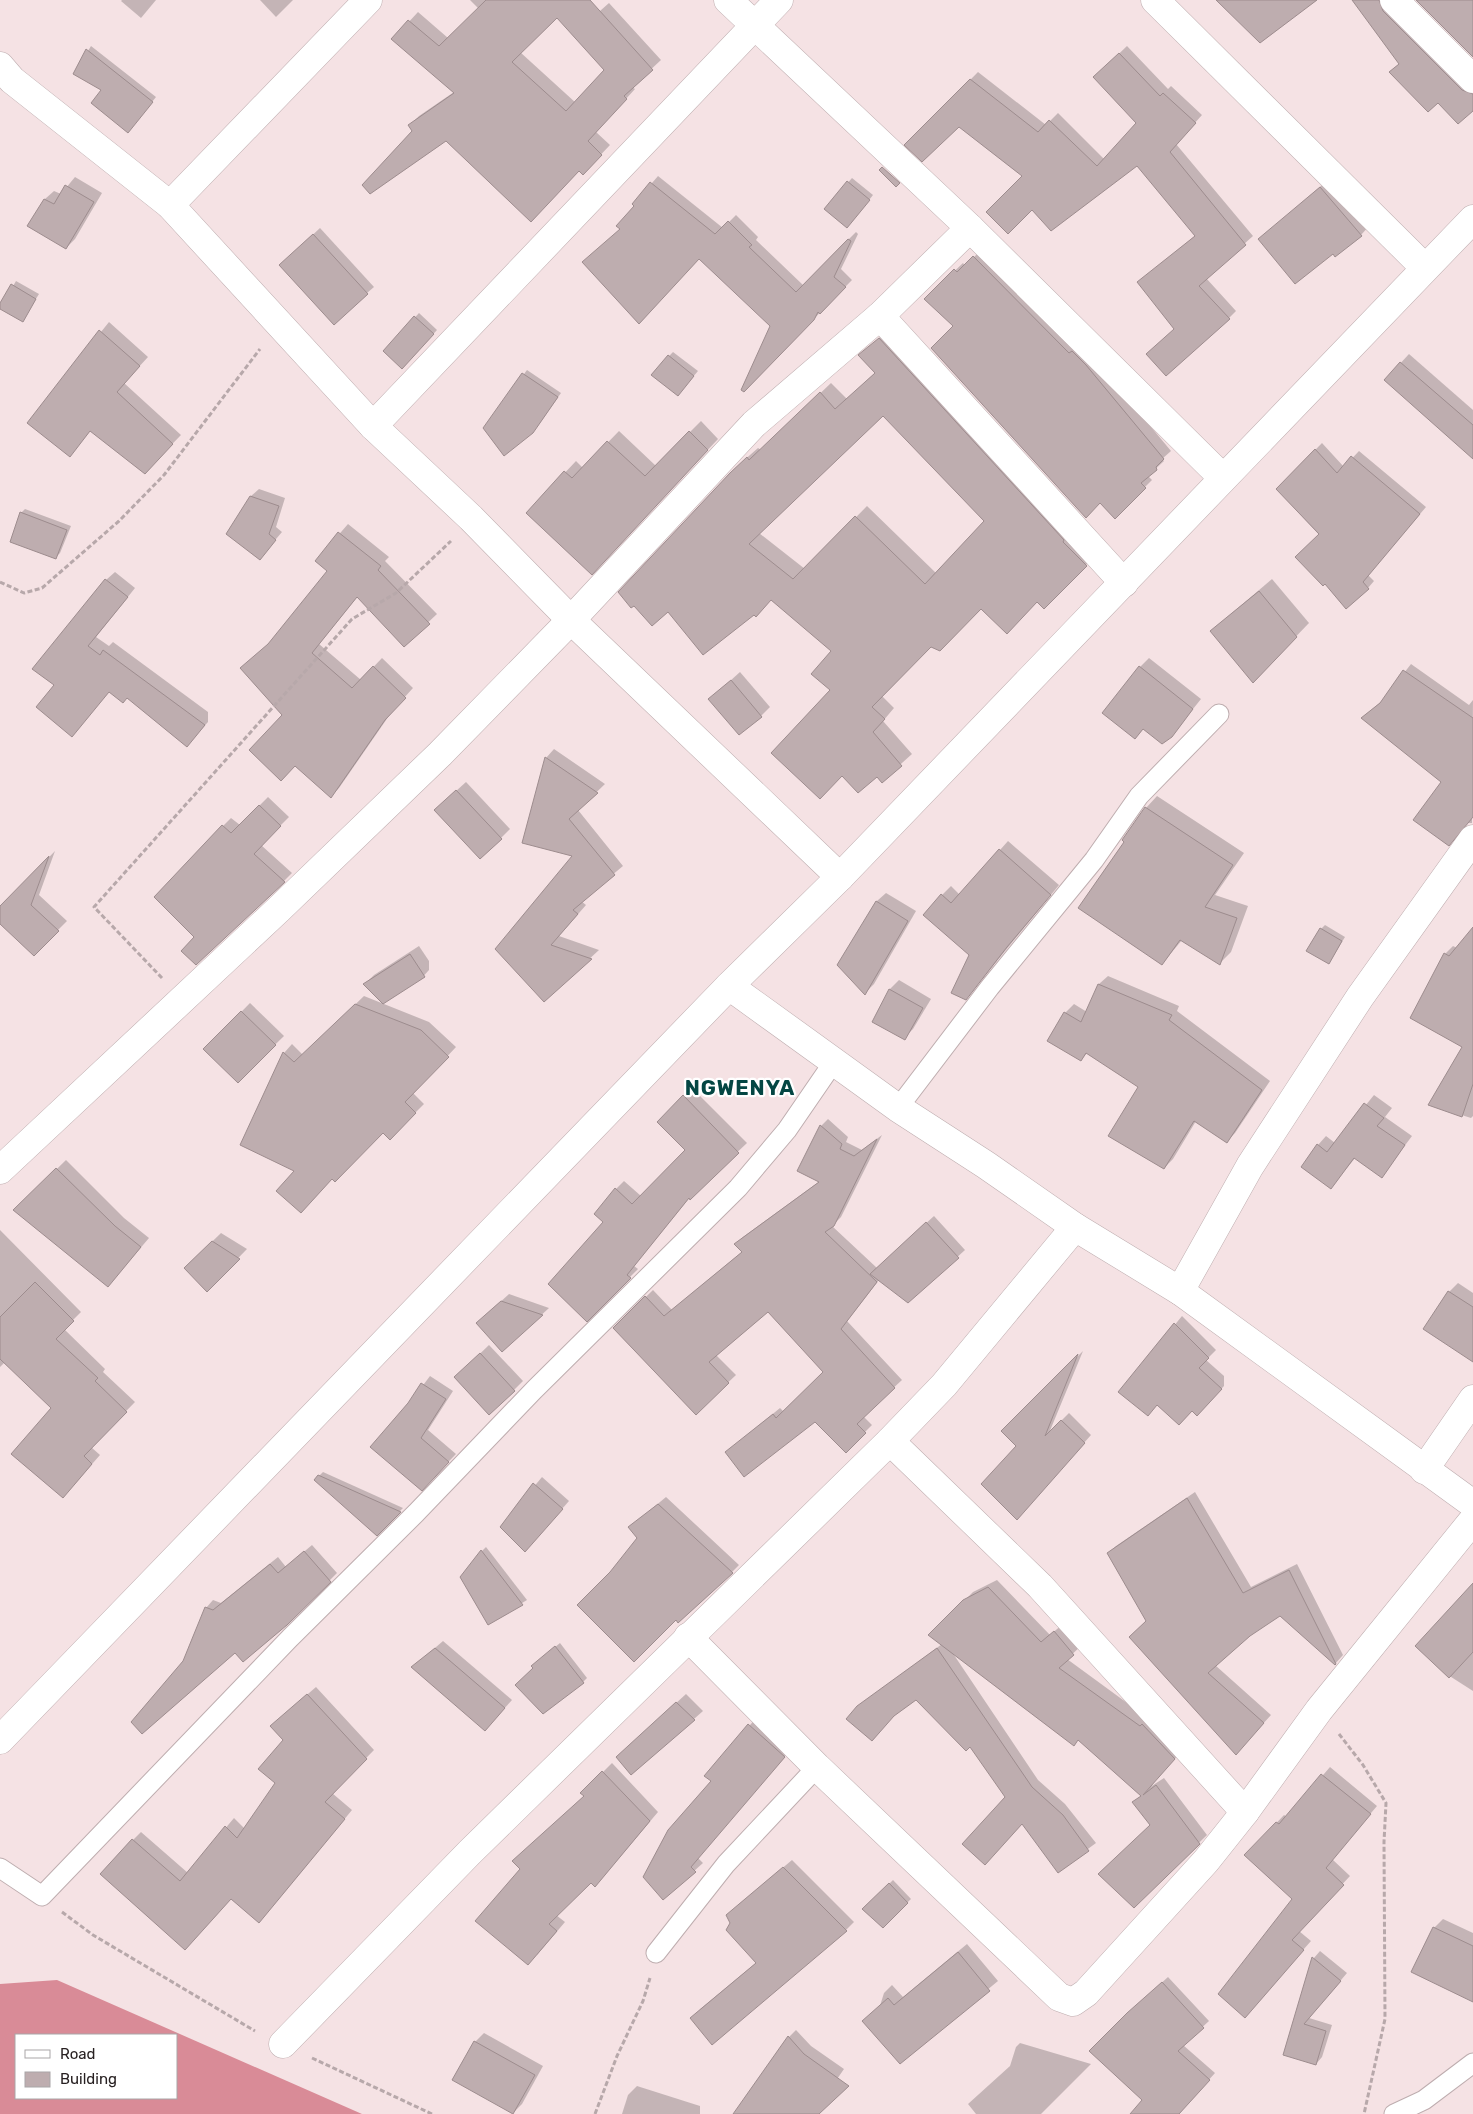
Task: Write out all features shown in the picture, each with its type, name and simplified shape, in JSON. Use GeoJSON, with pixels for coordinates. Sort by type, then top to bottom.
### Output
{"type":"FeatureCollection","features":[{"type":"Feature","properties":{"kind":"street"},"geometry":{"type":"LineString","coordinates":[[170,205],[368,0]]}},
{"type":"Feature","properties":{"kind":"street"},"geometry":{"type":"LineString","coordinates":[[728,0],[970,228],[1223,478]]}},
{"type":"Feature","properties":{"kind":"street"},"geometry":{"type":"LineString","coordinates":[[372,426],[753,25],[779,0]]}},
{"type":"Feature","properties":{"kind":"street"},"geometry":{"type":"LineString","coordinates":[[1155,0],[1424,266]]}},
{"type":"Feature","properties":{"kind":"street"},"geometry":{"type":"LineString","coordinates":[[1394,0],[1473,79]]}},
{"type":"Feature","properties":{"kind":"street"},"geometry":{"type":"LineString","coordinates":[[0,66],[12,80],[170,205],[280,323],[372,426],[471,518],[571,620],[840,877]]}},
{"type":"Feature","properties":{"kind":"street"},"geometry":{"type":"LineString","coordinates":[[0,1740],[729,986],[840,877],[1124,583],[1424,266],[1473,219]]}},
{"type":"Feature","properties":{"kind":"street"},"geometry":{"type":"LineString","coordinates":[[0,1170],[183,1000],[440,754],[571,620],[754,424],[880,316],[970,228]]}},
{"type":"Feature","properties":{"kind":"street"},"geometry":{"type":"LineString","coordinates":[[880,316],[1124,583]]}},
{"type":"Feature","properties":{"kind":"street"},"geometry":{"type":"LineString","coordinates":[[1180,1291],[1250,1166],[1360,996],[1473,839]]}},
{"type":"Feature","properties":{"kind":"street"},"geometry":{"type":"LineString","coordinates":[[729,986],[832,1063],[986,1165],[1075,1228],[1180,1291],[1473,1504]]}},
{"type":"Feature","properties":{"kind":"street"},"geometry":{"type":"LineString","coordinates":[[283,2044],[470,1852],[890,1441],[944,1385],[1075,1228]]}},
{"type":"Feature","properties":{"kind":"street"},"geometry":{"type":"LineString","coordinates":[[1424,1470],[1473,1399]]}},
{"type":"Feature","properties":{"kind":"street"},"geometry":{"type":"LineString","coordinates":[[890,1441],[1040,1586],[1245,1812]]}},
{"type":"Feature","properties":{"kind":"street"},"geometry":{"type":"LineString","coordinates":[[688,1637],[818,1767],[1059,1997],[1073,2002],[1086,1993],[1206,1861],[1245,1812],[1319,1710],[1473,1520]]}},
{"type":"Feature","properties":{"kind":"lane"},"geometry":{"type":"LineString","coordinates":[[898,1108],[990,987],[1094,860],[1139,796],[1219,714]]}},
{"type":"Feature","properties":{"kind":"lane"},"geometry":{"type":"LineString","coordinates":[[0,1868],[42,1896],[290,1638],[534,1390],[738,1188],[787,1130],[832,1063]]}},
{"type":"Feature","properties":{"kind":"lane"},"geometry":{"type":"LineString","coordinates":[[656,1953],[726,1864],[818,1767]]}},
{"type":"Feature","properties":{"kind":"lane"},"geometry":{"type":"LineString","coordinates":[[1394,2114],[1424,2100],[1473,2063]]}},
{"type":"Feature","properties":{"kind":"path"},"geometry":{"type":"LineString","coordinates":[[0,582],[24,593],[42,588],[119,521],[164,475],[280,323]]}},
{"type":"Feature","properties":{"kind":"path"},"geometry":{"type":"LineString","coordinates":[[183,1000],[94,907],[352,619],[396,593],[471,518]]}},
{"type":"Feature","properties":{"kind":"path"},"geometry":{"type":"LineString","coordinates":[[1319,1710],[1363,1765],[1386,1803],[1384,1842],[1385,2019],[1364,2114]]}},
{"type":"Feature","properties":{"kind":"path"},"geometry":{"type":"LineString","coordinates":[[42,1896],[93,1936],[259,2033],[432,2114]]}},
{"type":"Feature","properties":{"kind":"path"},"geometry":{"type":"LineString","coordinates":[[596,2114],[617,2056],[643,2001],[656,1953]]}},
{"type":"Feature","properties":{"kind":"shaded area"},"geometry":{"type":"Polygon","coordinates":[[[57,1980],[362,2114],[0,2114],[0,1984],[57,1980]]]}},
{"type":"Feature","properties":{"kind":"building"},"geometry":{"type":"Polygon","coordinates":[[[486,0],[590,0],[653,70],[624,96],[627,99],[588,141],[602,155],[583,175],[579,171],[531,222],[446,141],[370,194],[362,185],[412,131],[408,125],[454,93],[391,39],[408,20],[439,46],[486,0]],[[557,18],[512,62],[566,111],[604,70],[557,18]]]}},
{"type":"Feature","properties":{"kind":"building"},"geometry":{"type":"Polygon","coordinates":[[[1216,0],[1317,0],[1260,43],[1216,0]]]}},
{"type":"Feature","properties":{"kind":"building"},"geometry":{"type":"Polygon","coordinates":[[[1352,0],[1379,0],[1383,11],[1462,90],[1473,94],[1473,111],[1458,124],[1438,103],[1428,112],[1389,72],[1399,64],[1352,0]]]}},
{"type":"Feature","properties":{"kind":"building"},"geometry":{"type":"Polygon","coordinates":[[[1416,0],[1473,0],[1473,57],[1416,0]]]}},
{"type":"Feature","properties":{"kind":"building"},"geometry":{"type":"Polygon","coordinates":[[[86,49],[153,102],[128,133],[91,103],[101,90],[73,74],[86,49]]]}},
{"type":"Feature","properties":{"kind":"building"},"geometry":{"type":"Polygon","coordinates":[[[1119,53],[1160,96],[1163,93],[1196,123],[1170,152],[1246,245],[1199,286],[1230,319],[1166,376],[1146,354],[1174,329],[1137,282],[1195,236],[1137,166],[1051,231],[1032,210],[1008,234],[986,212],[1022,176],[959,127],[922,162],[904,145],[970,79],[1038,132],[1049,120],[1097,166],[1136,123],[1093,77],[1119,53]]]}},
{"type":"Feature","properties":{"kind":"building"},"geometry":{"type":"Polygon","coordinates":[[[882,167],[900,183],[896,187],[879,170],[882,167]]]}},
{"type":"Feature","properties":{"kind":"building"},"geometry":{"type":"Polygon","coordinates":[[[847,181],[870,200],[847,228],[824,209],[847,181]]]}},
{"type":"Feature","properties":{"kind":"building"},"geometry":{"type":"Polygon","coordinates":[[[650,182],[715,234],[728,221],[752,245],[749,247],[796,292],[848,239],[851,241],[834,277],[846,287],[820,314],[818,312],[814,320],[744,392],[741,390],[770,326],[699,259],[639,324],[582,262],[620,229],[616,226],[634,206],[632,204],[650,182]]]}},
{"type":"Feature","properties":{"kind":"building"},"geometry":{"type":"Polygon","coordinates":[[[65,185],[94,202],[66,249],[27,226],[44,199],[54,204],[65,185]]]}},
{"type":"Feature","properties":{"kind":"building"},"geometry":{"type":"Polygon","coordinates":[[[1320,187],[1362,236],[1335,257],[1333,254],[1295,284],[1258,239],[1320,187]]]}},
{"type":"Feature","properties":{"kind":"building"},"geometry":{"type":"Polygon","coordinates":[[[313,234],[368,294],[334,325],[279,265],[313,234]]]}},
{"type":"Feature","properties":{"kind":"building"},"geometry":{"type":"Polygon","coordinates":[[[973,256],[1069,353],[1072,351],[1086,365],[1164,459],[1156,467],[1157,470],[1141,483],[1146,488],[1115,519],[1100,503],[1086,518],[931,348],[953,326],[924,299],[954,269],[957,272],[973,256]]]}},
{"type":"Feature","properties":{"kind":"building"},"geometry":{"type":"Polygon","coordinates":[[[11,284],[36,299],[23,322],[0,309],[0,303],[11,284]]]}},
{"type":"Feature","properties":{"kind":"building"},"geometry":{"type":"Polygon","coordinates":[[[414,316],[434,334],[402,369],[383,351],[414,316]]]}},
{"type":"Feature","properties":{"kind":"building"},"geometry":{"type":"Polygon","coordinates":[[[99,330],[140,366],[117,392],[173,444],[145,474],[90,431],[70,457],[27,423],[99,330]]]}},
{"type":"Feature","properties":{"kind":"building"},"geometry":{"type":"Polygon","coordinates":[[[879,338],[1064,540],[1063,542],[1087,566],[1044,609],[1037,602],[1007,634],[981,609],[940,651],[931,647],[872,707],[885,719],[873,732],[902,766],[882,783],[877,777],[858,793],[842,776],[820,799],[771,753],[830,690],[811,674],[831,651],[771,600],[756,617],[754,615],[703,655],[668,612],[652,626],[634,606],[631,608],[618,592],[730,473],[747,457],[749,460],[820,392],[835,409],[875,373],[858,355],[879,338]],[[883,416],[749,544],[793,579],[855,516],[925,584],[984,521],[883,416]]]}},
{"type":"Feature","properties":{"kind":"building"},"geometry":{"type":"Polygon","coordinates":[[[668,355],[694,376],[678,396],[651,375],[668,355]]]}},
{"type":"Feature","properties":{"kind":"building"},"geometry":{"type":"Polygon","coordinates":[[[1400,362],[1473,425],[1473,459],[1384,380],[1400,362]]]}},
{"type":"Feature","properties":{"kind":"building"},"geometry":{"type":"Polygon","coordinates":[[[522,373],[558,397],[533,433],[504,456],[483,428],[522,373]]]}},
{"type":"Feature","properties":{"kind":"building"},"geometry":{"type":"Polygon","coordinates":[[[689,431],[708,450],[592,575],[526,513],[564,471],[572,478],[607,441],[645,476],[689,431]]]}},
{"type":"Feature","properties":{"kind":"building"},"geometry":{"type":"Polygon","coordinates":[[[1315,449],[1337,473],[1351,456],[1420,514],[1363,582],[1369,589],[1346,609],[1325,584],[1323,586],[1295,557],[1319,534],[1276,489],[1315,449]]]}},
{"type":"Feature","properties":{"kind":"building"},"geometry":{"type":"Polygon","coordinates":[[[250,496],[279,506],[269,534],[276,540],[260,560],[226,534],[250,496]]]}},
{"type":"Feature","properties":{"kind":"building"},"geometry":{"type":"Polygon","coordinates":[[[20,512],[67,530],[56,559],[10,542],[20,512]]]}},
{"type":"Feature","properties":{"kind":"building"},"geometry":{"type":"Polygon","coordinates":[[[338,532],[381,566],[378,570],[430,624],[404,647],[357,597],[312,653],[352,688],[373,666],[406,698],[385,720],[331,798],[295,766],[281,781],[249,750],[282,715],[240,668],[268,644],[327,571],[315,561],[338,532]]]}},
{"type":"Feature","properties":{"kind":"building"},"geometry":{"type":"Polygon","coordinates":[[[105,579],[128,597],[88,646],[100,655],[103,650],[205,725],[187,747],[127,698],[123,703],[109,692],[72,737],[36,707],[54,685],[32,669],[105,579]]]}},
{"type":"Feature","properties":{"kind":"building"},"geometry":{"type":"Polygon","coordinates":[[[1259,591],[1297,637],[1253,683],[1210,631],[1259,591]]]}},
{"type":"Feature","properties":{"kind":"building"},"geometry":{"type":"Polygon","coordinates":[[[1139,666],[1193,709],[1172,737],[1162,744],[1143,729],[1135,739],[1102,713],[1139,666]]]}},
{"type":"Feature","properties":{"kind":"building"},"geometry":{"type":"Polygon","coordinates":[[[1403,670],[1473,718],[1473,817],[1449,846],[1413,820],[1441,782],[1361,718],[1380,703],[1403,670]]]}},
{"type":"Feature","properties":{"kind":"building"},"geometry":{"type":"Polygon","coordinates":[[[731,680],[762,717],[739,735],[708,699],[731,680]]]}},
{"type":"Feature","properties":{"kind":"building"},"geometry":{"type":"Polygon","coordinates":[[[545,757],[598,793],[569,819],[615,875],[573,910],[578,914],[551,945],[592,959],[544,1002],[495,949],[572,856],[522,843],[545,757]]]}},
{"type":"Feature","properties":{"kind":"building"},"geometry":{"type":"Polygon","coordinates":[[[456,790],[502,839],[480,859],[434,810],[456,790]]]}},
{"type":"Feature","properties":{"kind":"building"},"geometry":{"type":"Polygon","coordinates":[[[259,805],[281,826],[254,854],[285,882],[196,965],[181,951],[194,937],[154,897],[222,825],[231,833],[259,805]]]}},
{"type":"Feature","properties":{"kind":"building"},"geometry":{"type":"Polygon","coordinates":[[[1145,807],[1233,865],[1205,907],[1237,918],[1220,965],[1180,940],[1162,965],[1078,908],[1124,842],[1122,840],[1145,807]]]}},
{"type":"Feature","properties":{"kind":"building"},"geometry":{"type":"Polygon","coordinates":[[[999,849],[1051,895],[966,1000],[951,993],[969,955],[923,915],[941,894],[951,903],[999,849]]]}},
{"type":"Feature","properties":{"kind":"building"},"geometry":{"type":"Polygon","coordinates":[[[49,856],[31,905],[59,931],[34,956],[0,924],[0,906],[49,856]]]}},
{"type":"Feature","properties":{"kind":"building"},"geometry":{"type":"Polygon","coordinates":[[[876,901],[908,921],[865,995],[837,965],[876,901]]]}},
{"type":"Feature","properties":{"kind":"building"},"geometry":{"type":"Polygon","coordinates":[[[1473,927],[1473,1084],[1462,1117],[1428,1105],[1462,1047],[1410,1018],[1444,953],[1449,956],[1473,927]]]}},
{"type":"Feature","properties":{"kind":"building"},"geometry":{"type":"Polygon","coordinates":[[[1320,928],[1342,941],[1329,964],[1306,951],[1320,928]]]}},
{"type":"Feature","properties":{"kind":"building"},"geometry":{"type":"Polygon","coordinates":[[[410,954],[425,977],[383,1004],[363,984],[410,954]]]}},
{"type":"Feature","properties":{"kind":"building"},"geometry":{"type":"Polygon","coordinates":[[[1098,984],[1172,1015],[1169,1020],[1262,1090],[1227,1143],[1194,1121],[1164,1169],[1108,1136],[1138,1087],[1086,1053],[1081,1061],[1047,1041],[1064,1012],[1081,1022],[1098,984]]]}},
{"type":"Feature","properties":{"kind":"building"},"geometry":{"type":"Polygon","coordinates":[[[889,989],[923,1008],[905,1040],[872,1022],[889,989]]]}},
{"type":"Feature","properties":{"kind":"building"},"geometry":{"type":"Polygon","coordinates":[[[355,1004],[421,1030],[449,1057],[405,1102],[416,1113],[390,1140],[383,1133],[335,1182],[332,1179],[301,1213],[276,1191],[294,1171],[240,1145],[283,1052],[294,1062],[355,1004]]]}},
{"type":"Feature","properties":{"kind":"building"},"geometry":{"type":"Polygon","coordinates":[[[241,1011],[276,1045],[238,1083],[203,1049],[241,1011]]]}},
{"type":"Feature","properties":{"kind":"building"},"geometry":{"type":"Polygon","coordinates":[[[683,1095],[739,1153],[690,1200],[689,1198],[627,1275],[631,1278],[587,1322],[548,1284],[603,1222],[594,1214],[615,1188],[632,1204],[685,1150],[657,1122],[683,1095]]]}},
{"type":"Feature","properties":{"kind":"building"},"geometry":{"type":"Polygon","coordinates":[[[1364,1103],[1384,1118],[1377,1126],[1405,1145],[1382,1178],[1354,1158],[1331,1189],[1301,1167],[1317,1144],[1327,1152],[1364,1103]]]}},
{"type":"Feature","properties":{"kind":"building"},"geometry":{"type":"Polygon","coordinates":[[[820,1125],[842,1144],[840,1149],[854,1156],[877,1139],[834,1226],[825,1232],[877,1282],[841,1329],[895,1388],[857,1424],[866,1433],[846,1453],[815,1422],[744,1477],[725,1452],[773,1414],[776,1418],[823,1372],[768,1312],[709,1362],[729,1383],[696,1415],[613,1328],[645,1296],[664,1316],[742,1252],[734,1244],[819,1182],[797,1171],[820,1125]]]}},
{"type":"Feature","properties":{"kind":"building"},"geometry":{"type":"Polygon","coordinates":[[[56,1168],[115,1226],[141,1247],[108,1287],[13,1210],[56,1168]]]}},
{"type":"Feature","properties":{"kind":"building"},"geometry":{"type":"Polygon","coordinates":[[[926,1222],[959,1258],[908,1303],[870,1274],[926,1222]]]}},
{"type":"Feature","properties":{"kind":"building"},"geometry":{"type":"Polygon","coordinates":[[[212,1241],[240,1259],[207,1292],[184,1268],[212,1241]]]}},
{"type":"Feature","properties":{"kind":"building"},"geometry":{"type":"Polygon","coordinates":[[[35,1282],[74,1321],[56,1339],[98,1378],[95,1381],[127,1412],[84,1456],[92,1464],[63,1498],[11,1454],[51,1408],[0,1359],[0,1317],[35,1282]]]}},
{"type":"Feature","properties":{"kind":"building"},"geometry":{"type":"Polygon","coordinates":[[[1448,1291],[1473,1307],[1473,1362],[1423,1329],[1448,1291]]]}},
{"type":"Feature","properties":{"kind":"building"},"geometry":{"type":"Polygon","coordinates":[[[501,1301],[543,1315],[502,1352],[476,1323],[501,1301]]]}},
{"type":"Feature","properties":{"kind":"building"},"geometry":{"type":"Polygon","coordinates":[[[1174,1323],[1209,1358],[1199,1368],[1222,1389],[1197,1416],[1192,1411],[1179,1425],[1157,1405],[1148,1416],[1118,1392],[1174,1323]]]}},
{"type":"Feature","properties":{"kind":"building"},"geometry":{"type":"Polygon","coordinates":[[[480,1353],[515,1391],[489,1415],[454,1377],[480,1353]]]}},
{"type":"Feature","properties":{"kind":"building"},"geometry":{"type":"Polygon","coordinates":[[[1078,1354],[1045,1436],[1061,1420],[1085,1443],[1017,1520],[981,1484],[1016,1446],[1001,1431],[1078,1354]]]}},
{"type":"Feature","properties":{"kind":"building"},"geometry":{"type":"Polygon","coordinates":[[[421,1383],[446,1399],[421,1438],[449,1462],[422,1491],[370,1447],[408,1403],[421,1383]]]}},
{"type":"Feature","properties":{"kind":"building"},"geometry":{"type":"Polygon","coordinates":[[[318,1475],[401,1512],[377,1536],[314,1480],[318,1475]]]}},
{"type":"Feature","properties":{"kind":"building"},"geometry":{"type":"Polygon","coordinates":[[[533,1483],[563,1509],[525,1552],[500,1527],[533,1483]]]}},
{"type":"Feature","properties":{"kind":"building"},"geometry":{"type":"Polygon","coordinates":[[[1187,1498],[1243,1593],[1289,1570],[1336,1664],[1280,1616],[1250,1636],[1208,1673],[1264,1723],[1236,1755],[1129,1637],[1146,1621],[1107,1553],[1187,1498]]]}},
{"type":"Feature","properties":{"kind":"building"},"geometry":{"type":"Polygon","coordinates":[[[658,1504],[733,1573],[678,1623],[676,1620],[634,1662],[577,1605],[610,1572],[637,1538],[628,1527],[658,1504]]]}},
{"type":"Feature","properties":{"kind":"building"},"geometry":{"type":"Polygon","coordinates":[[[481,1550],[523,1605],[488,1625],[460,1577],[481,1550]]]}},
{"type":"Feature","properties":{"kind":"building"},"geometry":{"type":"Polygon","coordinates":[[[304,1551],[331,1582],[287,1625],[243,1662],[235,1653],[142,1734],[131,1722],[183,1661],[205,1607],[213,1610],[270,1564],[278,1573],[304,1551]]]}},
{"type":"Feature","properties":{"kind":"building"},"geometry":{"type":"Polygon","coordinates":[[[1473,1583],[1473,1652],[1449,1678],[1415,1646],[1473,1583]]]}},
{"type":"Feature","properties":{"kind":"building"},"geometry":{"type":"Polygon","coordinates":[[[988,1587],[1041,1642],[1054,1631],[1074,1655],[1059,1668],[1140,1726],[1142,1724],[1175,1759],[1143,1795],[1156,1785],[1200,1844],[1134,1908],[1098,1874],[1150,1825],[1132,1802],[1141,1796],[1078,1740],[1074,1746],[928,1635],[963,1600],[988,1587]]]}},
{"type":"Feature","properties":{"kind":"building"},"geometry":{"type":"Polygon","coordinates":[[[555,1646],[584,1683],[543,1714],[515,1685],[533,1668],[531,1666],[555,1646]]]}},
{"type":"Feature","properties":{"kind":"building"},"geometry":{"type":"Polygon","coordinates":[[[435,1648],[505,1708],[485,1731],[411,1667],[435,1648]]]}},
{"type":"Feature","properties":{"kind":"building"},"geometry":{"type":"Polygon","coordinates":[[[937,1648],[1032,1787],[1063,1815],[1089,1851],[1058,1873],[1022,1824],[985,1865],[962,1844],[1005,1797],[970,1747],[966,1751],[916,1700],[894,1716],[872,1741],[846,1719],[857,1706],[937,1648]]]}},
{"type":"Feature","properties":{"kind":"building"},"geometry":{"type":"Polygon","coordinates":[[[307,1694],[367,1759],[325,1802],[345,1819],[259,1923],[231,1899],[185,1950],[100,1874],[132,1839],[180,1881],[225,1826],[237,1838],[275,1783],[258,1769],[283,1740],[270,1726],[307,1694]]]}},
{"type":"Feature","properties":{"kind":"building"},"geometry":{"type":"Polygon","coordinates":[[[676,1702],[695,1720],[631,1775],[616,1757],[676,1702]]]}},
{"type":"Feature","properties":{"kind":"building"},"geometry":{"type":"Polygon","coordinates":[[[748,1724],[785,1757],[691,1867],[696,1872],[663,1900],[643,1877],[668,1830],[711,1781],[704,1776],[748,1724]]]}},
{"type":"Feature","properties":{"kind":"building"},"geometry":{"type":"Polygon","coordinates":[[[602,1771],[650,1821],[595,1887],[591,1883],[549,1924],[557,1931],[528,1965],[475,1921],[520,1869],[512,1861],[584,1796],[580,1793],[602,1771]]]}},
{"type":"Feature","properties":{"kind":"building"},"geometry":{"type":"Polygon","coordinates":[[[1321,1774],[1371,1814],[1326,1868],[1344,1885],[1292,1940],[1304,1950],[1245,2018],[1218,1994],[1292,1899],[1244,1855],[1276,1822],[1279,1824],[1321,1774]]]}},
{"type":"Feature","properties":{"kind":"building"},"geometry":{"type":"Polygon","coordinates":[[[783,1867],[847,1931],[712,2045],[690,2018],[756,1963],[726,1930],[730,1923],[726,1915],[783,1867]]]}},
{"type":"Feature","properties":{"kind":"building"},"geometry":{"type":"Polygon","coordinates":[[[889,1883],[908,1903],[883,1928],[862,1909],[889,1883]]]}},
{"type":"Feature","properties":{"kind":"building"},"geometry":{"type":"Polygon","coordinates":[[[1433,1927],[1473,1946],[1473,2002],[1411,1972],[1433,1927]]]}},
{"type":"Feature","properties":{"kind":"building"},"geometry":{"type":"Polygon","coordinates":[[[958,1952],[990,1991],[900,2064],[862,2021],[888,1998],[894,2005],[958,1952]]]}},
{"type":"Feature","properties":{"kind":"building"},"geometry":{"type":"Polygon","coordinates":[[[1312,1957],[1341,1981],[1304,2024],[1326,2031],[1316,2065],[1283,2055],[1312,1957]]]}},
{"type":"Feature","properties":{"kind":"building"},"geometry":{"type":"Polygon","coordinates":[[[1162,1982],[1204,2028],[1178,2051],[1210,2080],[1179,2114],[1130,2114],[1142,2100],[1089,2051],[1127,2013],[1162,1982]]]}},
{"type":"Feature","properties":{"kind":"building"},"geometry":{"type":"Polygon","coordinates":[[[788,2036],[804,2054],[849,2086],[819,2114],[733,2114],[788,2036]]]}},
{"type":"Feature","properties":{"kind":"building"},"geometry":{"type":"Polygon","coordinates":[[[474,2041],[535,2075],[513,2114],[452,2080],[474,2041]]]}},
{"type":"Feature","properties":{"kind":"district","name":"NGWENYA"},"geometry":{"type":"Point","coordinates":[740,1088]}}]}
